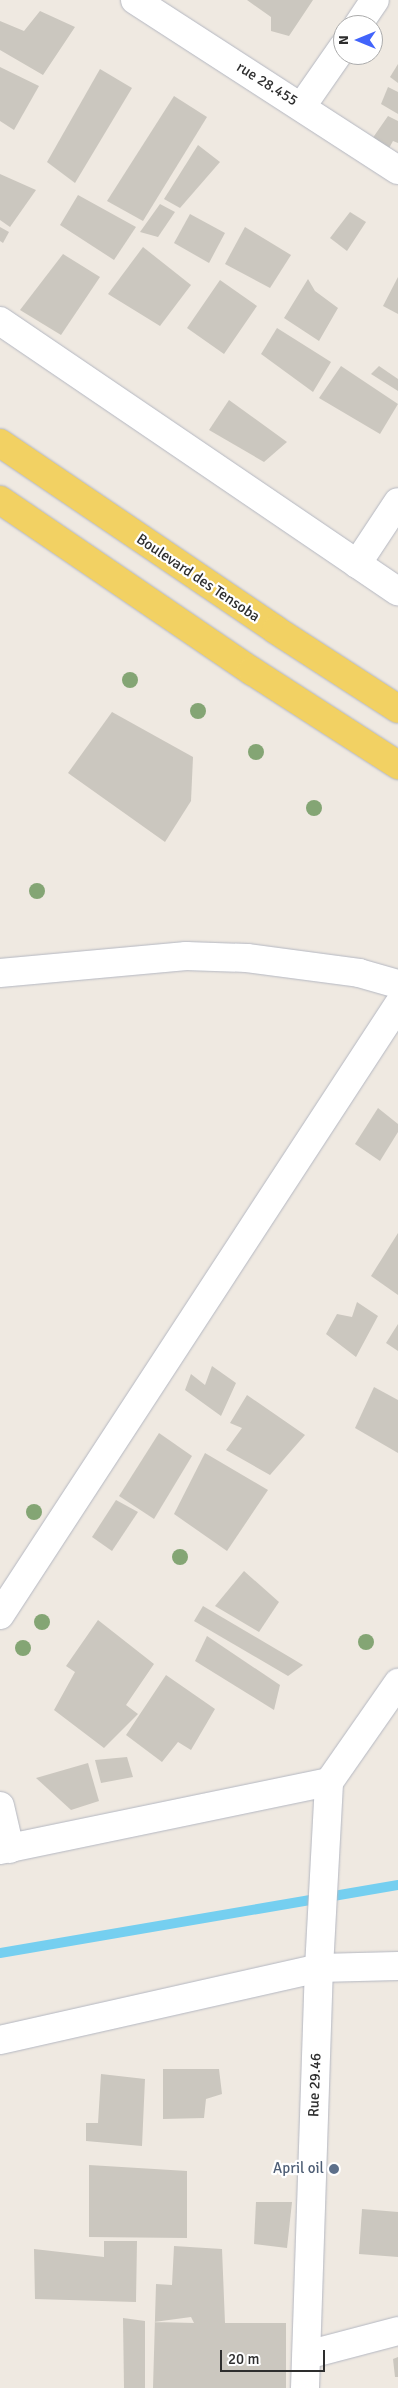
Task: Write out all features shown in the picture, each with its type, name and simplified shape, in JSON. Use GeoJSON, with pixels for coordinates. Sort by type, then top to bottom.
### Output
{"type":"FeatureCollection","features":[{"type":"Feature","properties":{"kind":"main road","name":"Boulevard des Tensoba"},"geometry":{"type":"LineString","coordinates":[[0,443],[276,630],[398,709]]}},
{"type":"Feature","properties":{"kind":"main road"},"geometry":{"type":"LineString","coordinates":[[0,500],[252,672],[398,765]]}},
{"type":"Feature","properties":{"kind":"street","name":"rue 28.455"},"geometry":{"type":"LineString","coordinates":[[135,0],[302,106],[398,170]]}},
{"type":"Feature","properties":{"kind":"street"},"geometry":{"type":"LineString","coordinates":[[364,15],[374,0]]}},
{"type":"Feature","properties":{"kind":"street"},"geometry":{"type":"LineString","coordinates":[[302,106],[333,61]]}},
{"type":"Feature","properties":{"kind":"street"},"geometry":{"type":"LineString","coordinates":[[0,321],[398,592]]}},
{"type":"Feature","properties":{"kind":"street"},"geometry":{"type":"LineString","coordinates":[[357,564],[398,502]]}},
{"type":"Feature","properties":{"kind":"street"},"geometry":{"type":"LineString","coordinates":[[0,973],[186,956],[247,958],[359,973],[398,984]]}},
{"type":"Feature","properties":{"kind":"street"},"geometry":{"type":"LineString","coordinates":[[0,1615],[398,1004]]}},
{"type":"Feature","properties":{"kind":"street"},"geometry":{"type":"LineString","coordinates":[[0,1806],[5,1849],[329,1782],[398,1683]]}},
{"type":"Feature","properties":{"kind":"street","name":"Rue 29.46"},"geometry":{"type":"LineString","coordinates":[[305,2388],[319,1968],[329,1782]]}},
{"type":"Feature","properties":{"kind":"street"},"geometry":{"type":"LineString","coordinates":[[0,2040],[319,1968],[398,1966]]}},
{"type":"Feature","properties":{"kind":"street"},"geometry":{"type":"LineString","coordinates":[[306,2355],[398,2331]]}},
{"type":"Feature","properties":{"kind":"building"},"geometry":{"type":"Polygon","coordinates":[[[247,0],[313,0],[289,36],[271,31],[271,17],[247,0]]]}},
{"type":"Feature","properties":{"kind":"building"},"geometry":{"type":"Polygon","coordinates":[[[40,11],[75,27],[43,75],[0,50],[0,21],[24,31],[40,11]]]}},
{"type":"Feature","properties":{"kind":"building"},"geometry":{"type":"Polygon","coordinates":[[[398,64],[398,83],[390,77],[398,64]]]}},
{"type":"Feature","properties":{"kind":"building"},"geometry":{"type":"Polygon","coordinates":[[[0,67],[39,86],[14,130],[0,121],[0,67]]]}},
{"type":"Feature","properties":{"kind":"building"},"geometry":{"type":"Polygon","coordinates":[[[100,69],[132,88],[75,183],[47,162],[100,69]]]}},
{"type":"Feature","properties":{"kind":"building"},"geometry":{"type":"Polygon","coordinates":[[[388,87],[398,92],[398,114],[381,104],[388,87]]]}},
{"type":"Feature","properties":{"kind":"building"},"geometry":{"type":"Polygon","coordinates":[[[174,96],[207,117],[143,221],[107,201],[174,96]]]}},
{"type":"Feature","properties":{"kind":"building"},"geometry":{"type":"Polygon","coordinates":[[[388,116],[398,121],[398,143],[393,141],[388,150],[372,139],[388,116]]]}},
{"type":"Feature","properties":{"kind":"building"},"geometry":{"type":"Polygon","coordinates":[[[198,145],[220,162],[180,208],[164,199],[198,145]]]}},
{"type":"Feature","properties":{"kind":"building"},"geometry":{"type":"Polygon","coordinates":[[[0,174],[36,190],[10,227],[0,220],[0,174]]]}},
{"type":"Feature","properties":{"kind":"building"},"geometry":{"type":"Polygon","coordinates":[[[78,195],[136,227],[114,260],[60,225],[78,195]]]}},
{"type":"Feature","properties":{"kind":"building"},"geometry":{"type":"Polygon","coordinates":[[[160,204],[175,212],[158,237],[140,232],[160,204]]]}},
{"type":"Feature","properties":{"kind":"building"},"geometry":{"type":"Polygon","coordinates":[[[350,212],[366,222],[347,251],[330,238],[350,212]]]}},
{"type":"Feature","properties":{"kind":"building"},"geometry":{"type":"Polygon","coordinates":[[[190,214],[225,233],[209,263],[174,243],[190,214]]]}},
{"type":"Feature","properties":{"kind":"building"},"geometry":{"type":"Polygon","coordinates":[[[0,227],[9,232],[3,243],[0,241],[0,227]]]}},
{"type":"Feature","properties":{"kind":"building"},"geometry":{"type":"Polygon","coordinates":[[[245,227],[291,255],[270,288],[225,264],[245,227]]]}},
{"type":"Feature","properties":{"kind":"building"},"geometry":{"type":"Polygon","coordinates":[[[143,247],[191,285],[160,326],[108,294],[143,247]]]}},
{"type":"Feature","properties":{"kind":"building"},"geometry":{"type":"Polygon","coordinates":[[[63,254],[100,277],[61,335],[20,310],[63,254]]]}},
{"type":"Feature","properties":{"kind":"building"},"geometry":{"type":"Polygon","coordinates":[[[398,277],[398,314],[383,306],[398,277]]]}},
{"type":"Feature","properties":{"kind":"building"},"geometry":{"type":"Polygon","coordinates":[[[308,279],[315,291],[338,308],[319,341],[284,318],[308,279]]]}},
{"type":"Feature","properties":{"kind":"building"},"geometry":{"type":"Polygon","coordinates":[[[220,280],[257,306],[224,354],[187,328],[220,280]]]}},
{"type":"Feature","properties":{"kind":"building"},"geometry":{"type":"Polygon","coordinates":[[[277,328],[331,362],[313,392],[261,354],[277,328]]]}},
{"type":"Feature","properties":{"kind":"building"},"geometry":{"type":"Polygon","coordinates":[[[341,366],[398,404],[380,434],[319,398],[341,366]]]}},
{"type":"Feature","properties":{"kind":"building"},"geometry":{"type":"Polygon","coordinates":[[[379,366],[398,379],[398,391],[371,374],[379,366]]]}},
{"type":"Feature","properties":{"kind":"building"},"geometry":{"type":"Polygon","coordinates":[[[229,400],[287,442],[264,462],[209,430],[229,400]]]}},
{"type":"Feature","properties":{"kind":"building"},"geometry":{"type":"Polygon","coordinates":[[[112,712],[193,757],[191,801],[165,842],[68,773],[112,712]]]}},
{"type":"Feature","properties":{"kind":"building"},"geometry":{"type":"Polygon","coordinates":[[[378,1108],[398,1124],[398,1132],[380,1161],[355,1144],[378,1108]]]}},
{"type":"Feature","properties":{"kind":"building"},"geometry":{"type":"Polygon","coordinates":[[[398,1233],[398,1295],[371,1276],[398,1233]]]}},
{"type":"Feature","properties":{"kind":"building"},"geometry":{"type":"Polygon","coordinates":[[[357,1302],[378,1316],[356,1357],[326,1334],[337,1314],[352,1317],[357,1302]]]}},
{"type":"Feature","properties":{"kind":"building"},"geometry":{"type":"Polygon","coordinates":[[[398,1324],[398,1351],[386,1343],[398,1324]]]}},
{"type":"Feature","properties":{"kind":"building"},"geometry":{"type":"Polygon","coordinates":[[[212,1366],[236,1383],[221,1416],[185,1390],[191,1374],[205,1385],[212,1366]]]}},
{"type":"Feature","properties":{"kind":"building"},"geometry":{"type":"Polygon","coordinates":[[[374,1387],[398,1400],[398,1453],[355,1428],[374,1387]]]}},
{"type":"Feature","properties":{"kind":"building"},"geometry":{"type":"Polygon","coordinates":[[[247,1395],[305,1435],[270,1475],[226,1450],[242,1428],[230,1423],[247,1395]]]}},
{"type":"Feature","properties":{"kind":"building"},"geometry":{"type":"Polygon","coordinates":[[[159,1433],[192,1456],[154,1519],[119,1496],[159,1433]]]}},
{"type":"Feature","properties":{"kind":"building"},"geometry":{"type":"Polygon","coordinates":[[[205,1453],[268,1490],[227,1551],[174,1514],[205,1453]]]}},
{"type":"Feature","properties":{"kind":"building"},"geometry":{"type":"Polygon","coordinates":[[[116,1500],[138,1512],[112,1551],[92,1537],[116,1500]]]}},
{"type":"Feature","properties":{"kind":"building"},"geometry":{"type":"Polygon","coordinates":[[[244,1571],[279,1602],[259,1632],[215,1606],[244,1571]]]}},
{"type":"Feature","properties":{"kind":"building"},"geometry":{"type":"Polygon","coordinates":[[[203,1606],[303,1665],[288,1676],[194,1621],[203,1606]]]}},
{"type":"Feature","properties":{"kind":"building"},"geometry":{"type":"Polygon","coordinates":[[[98,1620],[154,1664],[126,1705],[138,1714],[104,1748],[54,1710],[75,1672],[66,1666],[98,1620]]]}},
{"type":"Feature","properties":{"kind":"building"},"geometry":{"type":"Polygon","coordinates":[[[207,1636],[280,1685],[274,1710],[195,1661],[207,1636]]]}},
{"type":"Feature","properties":{"kind":"building"},"geometry":{"type":"Polygon","coordinates":[[[166,1675],[215,1709],[191,1750],[178,1742],[162,1762],[126,1735],[166,1675]]]}},
{"type":"Feature","properties":{"kind":"building"},"geometry":{"type":"Polygon","coordinates":[[[127,1757],[133,1777],[101,1783],[95,1760],[127,1757]]]}},
{"type":"Feature","properties":{"kind":"building"},"geometry":{"type":"Polygon","coordinates":[[[88,1763],[99,1801],[71,1810],[36,1778],[88,1763]]]}},
{"type":"Feature","properties":{"kind":"building"},"geometry":{"type":"Polygon","coordinates":[[[163,2069],[219,2069],[222,2094],[206,2099],[204,2118],[163,2119],[163,2069]]]}},
{"type":"Feature","properties":{"kind":"building"},"geometry":{"type":"Polygon","coordinates":[[[101,2074],[145,2079],[142,2146],[86,2141],[86,2123],[98,2123],[101,2074]]]}},
{"type":"Feature","properties":{"kind":"building"},"geometry":{"type":"Polygon","coordinates":[[[89,2165],[187,2171],[187,2238],[89,2237],[89,2165]]]}},
{"type":"Feature","properties":{"kind":"building"},"geometry":{"type":"Polygon","coordinates":[[[256,2202],[292,2202],[287,2248],[254,2244],[256,2202]]]}},
{"type":"Feature","properties":{"kind":"building"},"geometry":{"type":"Polygon","coordinates":[[[362,2209],[398,2212],[398,2257],[359,2254],[362,2209]]]}},
{"type":"Feature","properties":{"kind":"building"},"geometry":{"type":"Polygon","coordinates":[[[104,2241],[137,2241],[136,2302],[35,2299],[34,2249],[104,2257],[104,2241]]]}},
{"type":"Feature","properties":{"kind":"building"},"geometry":{"type":"Polygon","coordinates":[[[174,2246],[222,2249],[225,2323],[286,2323],[286,2388],[153,2388],[156,2284],[172,2285],[174,2246]],[[191,2317],[155,2322],[194,2323],[191,2317]]]}},
{"type":"Feature","properties":{"kind":"building"},"geometry":{"type":"Polygon","coordinates":[[[123,2318],[145,2321],[145,2388],[124,2388],[123,2318]]]}},
{"type":"Feature","properties":{"kind":"building"},"geometry":{"type":"Polygon","coordinates":[[[398,2357],[398,2377],[395,2377],[393,2359],[398,2357]]]}},
{"type":"Feature","properties":{"kind":"waterway"},"geometry":{"type":"LineString","coordinates":[[0,1953],[398,1885]]}},
{"type":"Feature","properties":{"kind":"place","name":"April oil"},"geometry":{"type":"Point","coordinates":[334,2169]}}]}
